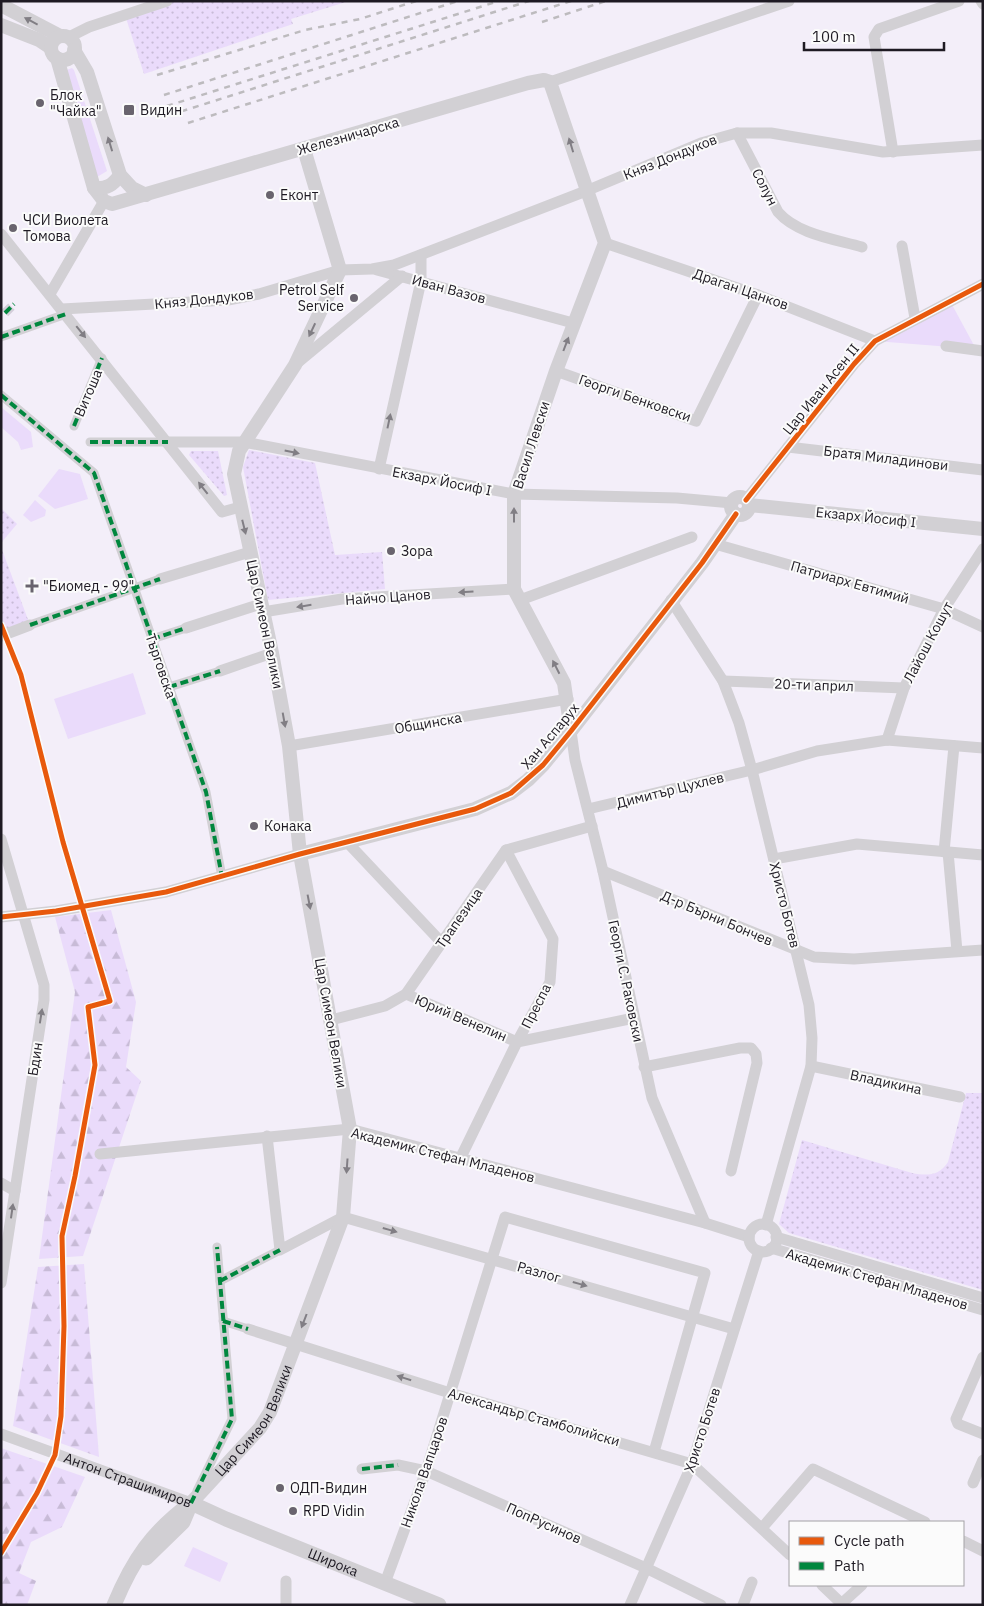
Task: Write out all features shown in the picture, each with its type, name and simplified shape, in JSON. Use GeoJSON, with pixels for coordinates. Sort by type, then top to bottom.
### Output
{"type":"FeatureCollection","features":[{"type":"Feature","properties":{"kind":"main road","name":"Антон Страшимиров"},"geometry":{"type":"LineString","coordinates":[[191,1503],[226,1519]]}},
{"type":"Feature","properties":{"kind":"main road","name":"Цар Симеон Велики"},"geometry":{"type":"LineString","coordinates":[[114,1605],[135,1560],[149,1540],[169,1519],[191,1503]]}},
{"type":"Feature","properties":{"kind":"main road","name":"Широка"},"geometry":{"type":"LineString","coordinates":[[226,1519],[439,1605]]}},
{"type":"Feature","properties":{"kind":"street"},"geometry":{"type":"LineString","coordinates":[[50,294],[104,201],[94,188],[54,53],[53,41],[68,41],[89,27],[167,1]]}},
{"type":"Feature","properties":{"kind":"street","name":"Железничарска"},"geometry":{"type":"LineString","coordinates":[[104,201],[112,204],[146,195],[528,83],[544,80],[550,82],[789,1]]}},
{"type":"Feature","properties":{"kind":"street"},"geometry":{"type":"LineString","coordinates":[[893,152],[874,37],[879,29],[959,1]]}},
{"type":"Feature","properties":{"kind":"street"},"geometry":{"type":"LineString","coordinates":[[1,5],[68,41],[87,72],[120,175],[132,188],[146,195]]}},
{"type":"Feature","properties":{"kind":"street"},"geometry":{"type":"LineString","coordinates":[[1,25],[39,40],[54,53],[68,58],[68,41]]}},
{"type":"Feature","properties":{"kind":"street"},"geometry":{"type":"LineString","coordinates":[[550,82],[605,243]]}},
{"type":"Feature","properties":{"kind":"street","name":"Княз Дондуков"},"geometry":{"type":"LineString","coordinates":[[1,337],[64,311],[228,300],[257,295],[340,270],[372,269],[394,265],[586,191],[701,143],[737,133],[770,133],[856,149],[893,152],[983,145]]}},
{"type":"Feature","properties":{"kind":"street","name":"Солун"},"geometry":{"type":"LineString","coordinates":[[737,133],[778,212],[784,219],[801,229],[862,247]]}},
{"type":"Feature","properties":{"kind":"street"},"geometry":{"type":"LineString","coordinates":[[244,442],[295,365],[340,270],[304,149]]}},
{"type":"Feature","properties":{"kind":"street"},"geometry":{"type":"LineString","coordinates":[[94,188],[109,186],[120,175]]}},
{"type":"Feature","properties":{"kind":"street"},"geometry":{"type":"LineString","coordinates":[[1,234],[102,358],[222,512],[240,507]]}},
{"type":"Feature","properties":{"kind":"street","name":"Драган Цанков"},"geometry":{"type":"LineString","coordinates":[[605,243],[758,294],[875,341]]}},
{"type":"Feature","properties":{"kind":"street","name":"Васил Левски"},"geometry":{"type":"LineString","coordinates":[[571,731],[568,700],[558,671],[517,594],[514,494],[556,371],[605,243]]}},
{"type":"Feature","properties":{"kind":"street"},"geometry":{"type":"LineString","coordinates":[[902,246],[915,318]]}},
{"type":"Feature","properties":{"kind":"street"},"geometry":{"type":"LineString","coordinates":[[379,469],[421,281],[420,255]]}},
{"type":"Feature","properties":{"kind":"street","name":"Княз Дондуков"},"geometry":{"type":"LineString","coordinates":[[372,269],[402,276]]}},
{"type":"Feature","properties":{"kind":"street","name":"Иван Вазов"},"geometry":{"type":"LineString","coordinates":[[295,365],[402,276],[574,323]]}},
{"type":"Feature","properties":{"kind":"street","name":"Цар Иван Асен II"},"geometry":{"type":"LineString","coordinates":[[748,502],[788,447],[854,364],[875,341],[915,318],[983,284]]}},
{"type":"Feature","properties":{"kind":"street","name":"Георги Бенковски"},"geometry":{"type":"LineString","coordinates":[[556,371],[696,421],[758,294]]}},
{"type":"Feature","properties":{"kind":"street"},"geometry":{"type":"LineString","coordinates":[[946,346],[983,351]]}},
{"type":"Feature","properties":{"kind":"street","name":"Витоша"},"geometry":{"type":"LineString","coordinates":[[74,426],[102,358]]}},
{"type":"Feature","properties":{"kind":"street","name":"Търговска"},"geometry":{"type":"LineString","coordinates":[[1,395],[94,473],[206,792],[222,877]]}},
{"type":"Feature","properties":{"kind":"street"},"geometry":{"type":"LineString","coordinates":[[90,442],[168,442]]}},
{"type":"Feature","properties":{"kind":"street","name":"Екзарх Йосиф I"},"geometry":{"type":"LineString","coordinates":[[168,442],[244,442],[514,494],[677,498],[734,508]]}},
{"type":"Feature","properties":{"kind":"street","name":"Цар Симеон Велики"},"geometry":{"type":"LineString","coordinates":[[191,1503],[260,1428],[278,1393],[343,1217],[350,1129],[300,854],[289,746],[272,653],[240,507],[234,466],[244,442]]}},
{"type":"Feature","properties":{"kind":"street","name":"Братя Миладинови"},"geometry":{"type":"LineString","coordinates":[[788,447],[983,470]]}},
{"type":"Feature","properties":{"kind":"street"},"geometry":{"type":"LineString","coordinates":[[734,508],[744,514],[748,502]]}},
{"type":"Feature","properties":{"kind":"street","name":"Екзарх Йосиф I"},"geometry":{"type":"LineString","coordinates":[[748,502],[983,529]]}},
{"type":"Feature","properties":{"kind":"street","name":"Хан Аспарух"},"geometry":{"type":"LineString","coordinates":[[300,854],[475,809],[492,803],[528,780],[544,765],[571,731],[715,544],[734,508]]}},
{"type":"Feature","properties":{"kind":"street","name":"Найчо Цанов"},"geometry":{"type":"LineString","coordinates":[[186,628],[262,608],[342,600],[517,594],[692,537]]}},
{"type":"Feature","properties":{"kind":"street","name":"Патриарх Евтимий"},"geometry":{"type":"LineString","coordinates":[[715,544],[944,609],[983,627]]}},
{"type":"Feature","properties":{"kind":"street","name":"Лайош Кошут"},"geometry":{"type":"LineString","coordinates":[[887,740],[904,688],[944,609],[983,549]]}},
{"type":"Feature","properties":{"kind":"street"},"geometry":{"type":"LineString","coordinates":[[1,636],[160,579],[250,552]]}},
{"type":"Feature","properties":{"kind":"street","name":"Христо Ботев"},"geometry":{"type":"LineString","coordinates":[[671,600],[724,681],[739,723],[809,1005],[812,1038],[811,1066],[766,1225]]}},
{"type":"Feature","properties":{"kind":"street"},"geometry":{"type":"LineString","coordinates":[[152,640],[186,628]]}},
{"type":"Feature","properties":{"kind":"street"},"geometry":{"type":"LineString","coordinates":[[169,687],[272,653]]}},
{"type":"Feature","properties":{"kind":"street","name":"20-ти април"},"geometry":{"type":"LineString","coordinates":[[724,681],[904,688]]}},
{"type":"Feature","properties":{"kind":"street","name":"Общинска"},"geometry":{"type":"LineString","coordinates":[[289,746],[568,700]]}},
{"type":"Feature","properties":{"kind":"street","name":"Георги С. Раковски"},"geometry":{"type":"LineString","coordinates":[[571,731],[575,760],[603,871],[652,1098],[705,1223]]}},
{"type":"Feature","properties":{"kind":"street"},"geometry":{"type":"LineString","coordinates":[[887,740],[983,748]]}},
{"type":"Feature","properties":{"kind":"street","name":"Димитър Цухлев"},"geometry":{"type":"LineString","coordinates":[[588,809],[752,770],[817,751],[887,740]]}},
{"type":"Feature","properties":{"kind":"street"},"geometry":{"type":"LineString","coordinates":[[954,746],[946,852],[956,951]]}},
{"type":"Feature","properties":{"kind":"street"},"geometry":{"type":"LineString","coordinates":[[506,850],[592,826]]}},
{"type":"Feature","properties":{"kind":"street","name":"Бдин"},"geometry":{"type":"LineString","coordinates":[[1,839],[44,985],[44,1000],[1,1283]]}},
{"type":"Feature","properties":{"kind":"street"},"geometry":{"type":"LineString","coordinates":[[347,842],[442,944]]}},
{"type":"Feature","properties":{"kind":"street"},"geometry":{"type":"LineString","coordinates":[[774,859],[857,844],[983,855]]}},
{"type":"Feature","properties":{"kind":"street","name":"Трапезица"},"geometry":{"type":"LineString","coordinates":[[331,1020],[385,1006],[406,994],[506,850]]}},
{"type":"Feature","properties":{"kind":"street","name":"Преспа"},"geometry":{"type":"LineString","coordinates":[[460,1159],[517,1042],[550,982],[553,939],[506,850]]}},
{"type":"Feature","properties":{"kind":"street"},"geometry":{"type":"LineString","coordinates":[[1,917],[125,900],[222,877],[300,854]]}},
{"type":"Feature","properties":{"kind":"street","name":"Д-р Бърни Бончев"},"geometry":{"type":"LineString","coordinates":[[603,871],[814,957],[854,959],[983,950]]}},
{"type":"Feature","properties":{"kind":"street","name":"Юрий Венелин"},"geometry":{"type":"LineString","coordinates":[[406,994],[517,1042],[634,1018]]}},
{"type":"Feature","properties":{"kind":"street"},"geometry":{"type":"LineString","coordinates":[[644,1067],[740,1048],[751,1048],[756,1054],[757,1063],[731,1171]]}},
{"type":"Feature","properties":{"kind":"street","name":"Владикина"},"geometry":{"type":"LineString","coordinates":[[811,1066],[960,1097]]}},
{"type":"Feature","properties":{"kind":"street","name":"Академик Стефан Младенов"},"geometry":{"type":"LineString","coordinates":[[100,1154],[350,1129],[705,1223],[749,1237]]}},
{"type":"Feature","properties":{"kind":"street"},"geometry":{"type":"LineString","coordinates":[[267,1136],[280,1250]]}},
{"type":"Feature","properties":{"kind":"street"},"geometry":{"type":"LineString","coordinates":[[1,1183],[15,1191]]}},
{"type":"Feature","properties":{"kind":"street"},"geometry":{"type":"LineString","coordinates":[[220,1281],[343,1217]]}},
{"type":"Feature","properties":{"kind":"street","name":"Разлог"},"geometry":{"type":"LineString","coordinates":[[343,1217],[493,1258],[734,1329]]}},
{"type":"Feature","properties":{"kind":"street","name":"Никола Вапцаров"},"geometry":{"type":"LineString","coordinates":[[385,1583],[426,1471],[505,1217],[705,1274],[693,1316]]}},
{"type":"Feature","properties":{"kind":"street"},"geometry":{"type":"LineString","coordinates":[[766,1225],[773,1229],[776,1236],[771,1248],[766,1251],[759,1251],[751,1244],[749,1237],[753,1228],[766,1225]]}},
{"type":"Feature","properties":{"kind":"street","name":"Академик Стефан Младенов"},"geometry":{"type":"LineString","coordinates":[[776,1236],[983,1298]]}},
{"type":"Feature","properties":{"kind":"street"},"geometry":{"type":"LineString","coordinates":[[191,1503],[232,1420],[217,1247]]}},
{"type":"Feature","properties":{"kind":"street","name":"Академик Стефан Младенов"},"geometry":{"type":"LineString","coordinates":[[771,1248],[983,1310]]}},
{"type":"Feature","properties":{"kind":"street","name":"Христо Ботев"},"geometry":{"type":"LineString","coordinates":[[630,1605],[692,1464],[759,1251]]}},
{"type":"Feature","properties":{"kind":"street"},"geometry":{"type":"LineString","coordinates":[[654,1452],[693,1316]]}},
{"type":"Feature","properties":{"kind":"street"},"geometry":{"type":"LineString","coordinates":[[223,1321],[248,1329]]}},
{"type":"Feature","properties":{"kind":"street","name":"Александър Стамболийски"},"geometry":{"type":"LineString","coordinates":[[248,1329],[450,1393],[692,1464],[789,1554]]}},
{"type":"Feature","properties":{"kind":"street"},"geometry":{"type":"LineString","coordinates":[[983,1357],[956,1419],[958,1424],[983,1434]]}},
{"type":"Feature","properties":{"kind":"street","name":"Антон Страшимиров"},"geometry":{"type":"LineString","coordinates":[[1,1434],[191,1503]]}},
{"type":"Feature","properties":{"kind":"street"},"geometry":{"type":"LineString","coordinates":[[973,1484],[983,1460]]}},
{"type":"Feature","properties":{"kind":"street","name":"ПопРусинов"},"geometry":{"type":"LineString","coordinates":[[362,1469],[398,1465],[426,1471],[646,1568],[721,1605]]}},
{"type":"Feature","properties":{"kind":"street"},"geometry":{"type":"LineString","coordinates":[[762,1528],[813,1469],[912,1519]]}},
{"type":"Feature","properties":{"kind":"street"},"geometry":{"type":"LineString","coordinates":[[964,1542],[983,1551]]}},
{"type":"Feature","properties":{"kind":"street"},"geometry":{"type":"LineString","coordinates":[[286,1582],[286,1605]]}},
{"type":"Feature","properties":{"kind":"street"},"geometry":{"type":"LineString","coordinates":[[743,1605],[752,1582]]}},
{"type":"Feature","properties":{"kind":"street"},"geometry":{"type":"LineString","coordinates":[[823,1586],[842,1604],[861,1586]]}},
{"type":"Feature","properties":{"kind":"green space"},"geometry":{"type":"Polygon","coordinates":[[[167,1],[349,1],[291,19],[293,24],[144,74],[125,15],[167,1]]]}},
{"type":"Feature","properties":{"kind":"green space"},"geometry":{"type":"Polygon","coordinates":[[[72,68],[107,171],[97,177],[64,71],[72,68]]]}},
{"type":"Feature","properties":{"kind":"green space"},"geometry":{"type":"Polygon","coordinates":[[[950,301],[976,349],[875,341],[950,301]]]}},
{"type":"Feature","properties":{"kind":"green space"},"geometry":{"type":"Polygon","coordinates":[[[1,407],[31,432],[33,447],[21,450],[18,442],[1,427],[1,407]]]}},
{"type":"Feature","properties":{"kind":"green space"},"geometry":{"type":"Polygon","coordinates":[[[249,450],[315,463],[335,555],[382,552],[385,589],[268,600],[243,467],[249,450]]]}},
{"type":"Feature","properties":{"kind":"green space"},"geometry":{"type":"Polygon","coordinates":[[[191,451],[218,451],[227,495],[224,496],[189,455],[191,451]]]}},
{"type":"Feature","properties":{"kind":"green space"},"geometry":{"type":"Polygon","coordinates":[[[59,469],[80,474],[88,499],[55,509],[38,496],[59,469]]]}},
{"type":"Feature","properties":{"kind":"green space"},"geometry":{"type":"Polygon","coordinates":[[[35,500],[46,510],[45,516],[31,522],[23,515],[35,500]]]}},
{"type":"Feature","properties":{"kind":"green space"},"geometry":{"type":"Polygon","coordinates":[[[1,508],[17,524],[1,543],[1,508]]]}},
{"type":"Feature","properties":{"kind":"green space"},"geometry":{"type":"Polygon","coordinates":[[[1,547],[30,625],[1,636],[1,547]]]}},
{"type":"Feature","properties":{"kind":"green space"},"geometry":{"type":"Polygon","coordinates":[[[133,673],[146,714],[68,739],[54,699],[133,673]]]}},
{"type":"Feature","properties":{"kind":"green space"},"geometry":{"type":"Polygon","coordinates":[[[111,910],[136,1002],[126,1067],[141,1081],[83,1256],[39,1259],[75,992],[55,917],[111,910]]]}},
{"type":"Feature","properties":{"kind":"green space"},"geometry":{"type":"Polygon","coordinates":[[[966,1093],[983,1093],[983,1290],[789,1233],[779,1224],[802,1140],[912,1173],[932,1174],[941,1170],[948,1162],[966,1093]]]}},
{"type":"Feature","properties":{"kind":"green space"},"geometry":{"type":"Polygon","coordinates":[[[84,1264],[99,1457],[13,1426],[38,1267],[84,1264]]]}},
{"type":"Feature","properties":{"kind":"green space"},"geometry":{"type":"Polygon","coordinates":[[[1,1448],[85,1477],[62,1527],[31,1542],[19,1573],[36,1581],[27,1605],[1,1605],[1,1448]]]}},
{"type":"Feature","properties":{"kind":"green space"},"geometry":{"type":"Polygon","coordinates":[[[193,1547],[228,1563],[220,1582],[184,1566],[193,1547]]]}},
{"type":"Feature","properties":{"kind":"tunnel"},"geometry":{"type":"LineString","coordinates":[[5,313],[14,304]]}},
{"type":"Feature","properties":{"kind":"railway"},"geometry":{"type":"LineString","coordinates":[[157,75],[305,30],[360,19],[416,1]]}},
{"type":"Feature","properties":{"kind":"railway"},"geometry":{"type":"LineString","coordinates":[[164,95],[458,1]]}},
{"type":"Feature","properties":{"kind":"railway"},"geometry":{"type":"LineString","coordinates":[[167,106],[499,1]]}},
{"type":"Feature","properties":{"kind":"railway"},"geometry":{"type":"LineString","coordinates":[[170,115],[529,1]]}},
{"type":"Feature","properties":{"kind":"railway"},"geometry":{"type":"LineString","coordinates":[[188,123],[571,1]]}},
{"type":"Feature","properties":{"kind":"railway"},"geometry":{"type":"LineString","coordinates":[[542,22],[606,1]]}},
{"type":"Feature","properties":{"kind":"marked path"},"geometry":{"type":"LineString","coordinates":[[5,313],[14,304]]}},
{"type":"Feature","properties":{"kind":"marked path"},"geometry":{"type":"LineString","coordinates":[[1,337],[66,314]]}},
{"type":"Feature","properties":{"kind":"marked path"},"geometry":{"type":"LineString","coordinates":[[74,426],[102,358]]}},
{"type":"Feature","properties":{"kind":"marked path"},"geometry":{"type":"LineString","coordinates":[[1,395],[94,473],[206,792],[222,877]]}},
{"type":"Feature","properties":{"kind":"marked path"},"geometry":{"type":"LineString","coordinates":[[90,442],[168,442]]}},
{"type":"Feature","properties":{"kind":"marked path"},"geometry":{"type":"LineString","coordinates":[[30,625],[160,579]]}},
{"type":"Feature","properties":{"kind":"marked path"},"geometry":{"type":"LineString","coordinates":[[152,639],[186,628]]}},
{"type":"Feature","properties":{"kind":"marked path"},"geometry":{"type":"LineString","coordinates":[[169,687],[220,671]]}},
{"type":"Feature","properties":{"kind":"marked path"},"geometry":{"type":"LineString","coordinates":[[191,1503],[232,1419],[217,1247]]}},
{"type":"Feature","properties":{"kind":"marked path"},"geometry":{"type":"LineString","coordinates":[[220,1281],[280,1250]]}},
{"type":"Feature","properties":{"kind":"marked path"},"geometry":{"type":"LineString","coordinates":[[223,1321],[248,1329]]}},
{"type":"Feature","properties":{"kind":"marked path"},"geometry":{"type":"LineString","coordinates":[[362,1469],[398,1465]]}},
{"type":"Feature","properties":{"kind":"cycle path"},"geometry":{"type":"LineString","coordinates":[[746,500],[854,364],[875,341],[983,284]]}},
{"type":"Feature","properties":{"kind":"cycle path"},"geometry":{"type":"LineString","coordinates":[[1,917],[56,911],[166,892],[300,854],[475,809],[511,793],[543,765],[571,731],[702,563],[736,514]]}},
{"type":"Feature","properties":{"kind":"cycle path"},"geometry":{"type":"LineString","coordinates":[[1,625],[21,675],[63,842],[110,1001],[88,1007],[95,1065],[62,1236],[64,1326],[61,1416],[55,1455],[37,1493],[1,1553]]}},
{"type":"Feature","properties":{"kind":"place","name":"Блок \"Чайка\""},"geometry":{"type":"Point","coordinates":[40,103]}},
{"type":"Feature","properties":{"kind":"place","name":"Видин"},"geometry":{"type":"Point","coordinates":[129,110]}},
{"type":"Feature","properties":{"kind":"place","name":"Еконт"},"geometry":{"type":"Point","coordinates":[270,195]}},
{"type":"Feature","properties":{"kind":"place","name":"ЧСИ Виолета Томова"},"geometry":{"type":"Point","coordinates":[13,228]}},
{"type":"Feature","properties":{"kind":"place","name":"Petrol Self Service"},"geometry":{"type":"Point","coordinates":[354,298]}},
{"type":"Feature","properties":{"kind":"place","name":"Зора"},"geometry":{"type":"Point","coordinates":[391,551]}},
{"type":"Feature","properties":{"kind":"place","name":"\"Биомед - 99\""},"geometry":{"type":"Point","coordinates":[32,586]}},
{"type":"Feature","properties":{"kind":"place","name":"Конака"},"geometry":{"type":"Point","coordinates":[254,826]}},
{"type":"Feature","properties":{"kind":"place","name":"ОДП-Видин"},"geometry":{"type":"Point","coordinates":[280,1488]}},
{"type":"Feature","properties":{"kind":"place","name":"RPD Vidin"},"geometry":{"type":"Point","coordinates":[293,1511]}}]}
